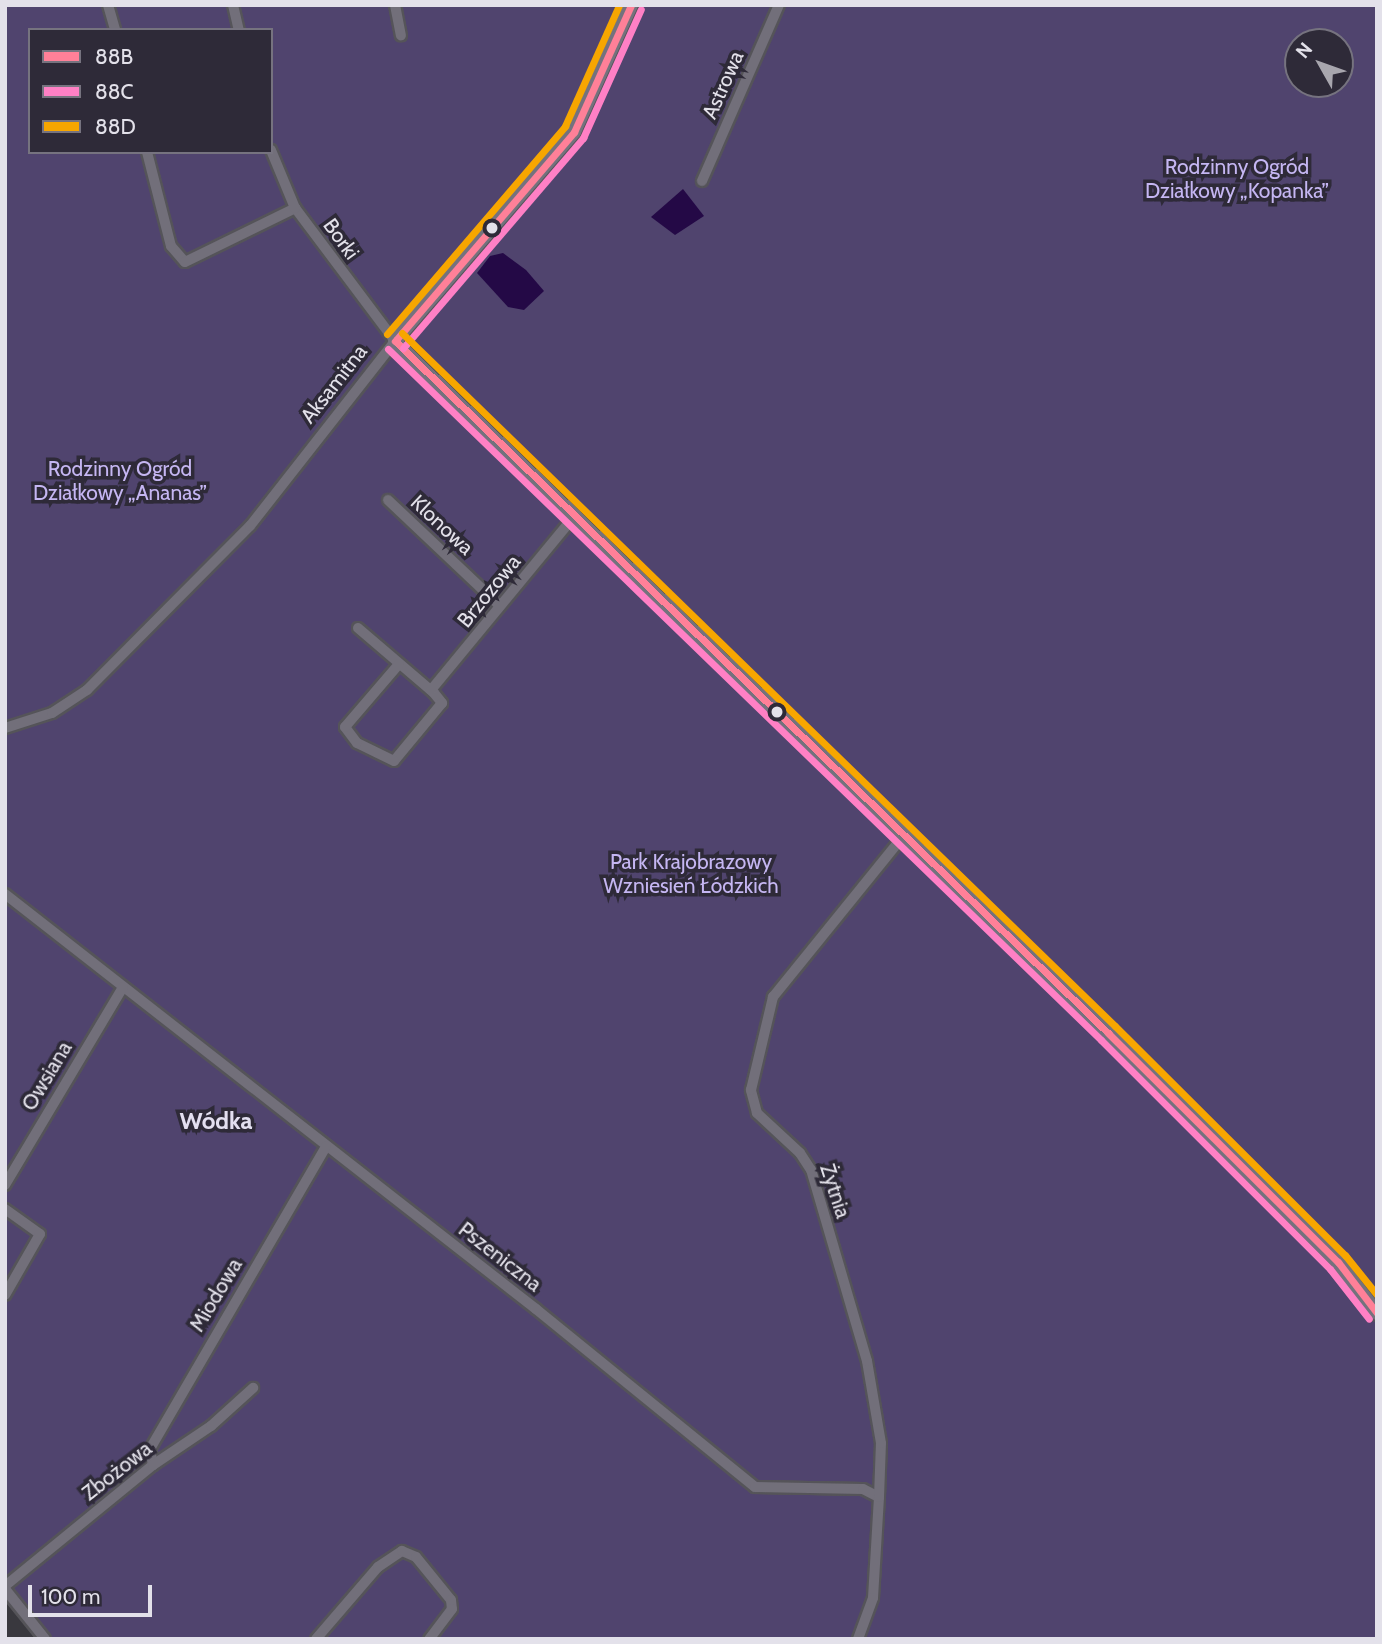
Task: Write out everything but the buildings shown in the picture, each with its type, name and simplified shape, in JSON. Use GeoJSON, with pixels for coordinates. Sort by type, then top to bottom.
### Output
{"type":"FeatureCollection","features":[{"type":"Feature","properties":{"kind":"street"},"geometry":{"type":"LineString","coordinates":[[108,5],[114,28]]}},
{"type":"Feature","properties":{"kind":"street"},"geometry":{"type":"LineString","coordinates":[[233,5],[239,28]]}},
{"type":"Feature","properties":{"kind":"street"},"geometry":{"type":"LineString","coordinates":[[395,5],[401,34]]}},
{"type":"Feature","properties":{"kind":"street","name":"Aksamitna"},"geometry":{"type":"LineString","coordinates":[[5,728],[52,713],[87,690],[250,526],[395,341],[574,132],[631,5]]}},
{"type":"Feature","properties":{"kind":"street","name":"Astrowa"},"geometry":{"type":"LineString","coordinates":[[702,181],[779,5]]}},
{"type":"Feature","properties":{"kind":"street"},"geometry":{"type":"LineString","coordinates":[[148,154],[171,246],[185,262],[295,208]]}},
{"type":"Feature","properties":{"kind":"street","name":"Borki"},"geometry":{"type":"LineString","coordinates":[[273,154],[295,208],[395,341]]}},
{"type":"Feature","properties":{"kind":"street"},"geometry":{"type":"LineString","coordinates":[[395,341],[576,514],[1338,1262],[1377,1313]]}},
{"type":"Feature","properties":{"kind":"street","name":"Klonowa"},"geometry":{"type":"LineString","coordinates":[[388,500],[500,606]]}},
{"type":"Feature","properties":{"kind":"street","name":"Brzozowa"},"geometry":{"type":"LineString","coordinates":[[431,690],[576,514]]}},
{"type":"Feature","properties":{"kind":"street"},"geometry":{"type":"LineString","coordinates":[[358,628],[431,690],[442,703],[394,761],[346,734],[349,720],[399,664]]}},
{"type":"Feature","properties":{"kind":"street","name":"Żytnia"},"geometry":{"type":"LineString","coordinates":[[879,1497],[881,1443],[867,1361],[811,1170],[800,1153],[757,1114],[751,1090],[773,997],[904,835]]}},
{"type":"Feature","properties":{"kind":"street","name":"Pszeniczna"},"geometry":{"type":"LineString","coordinates":[[5,894],[536,1309],[755,1486],[863,1489],[879,1497]]}},
{"type":"Feature","properties":{"kind":"street","name":"Owsiana"},"geometry":{"type":"LineString","coordinates":[[5,1185],[123,987]]}},
{"type":"Feature","properties":{"kind":"street","name":"Miodowa"},"geometry":{"type":"LineString","coordinates":[[153,1465],[150,1449],[326,1147]]}},
{"type":"Feature","properties":{"kind":"street"},"geometry":{"type":"LineString","coordinates":[[5,1209],[40,1234],[5,1294]]}},
{"type":"Feature","properties":{"kind":"street","name":"Zbożowa"},"geometry":{"type":"LineString","coordinates":[[5,1589],[153,1465],[211,1426],[253,1388]]}},
{"type":"Feature","properties":{"kind":"street"},"geometry":{"type":"LineString","coordinates":[[858,1639],[873,1598],[879,1497]]}},
{"type":"Feature","properties":{"kind":"street"},"geometry":{"type":"LineString","coordinates":[[316,1639],[384,1561],[402,1551],[416,1557],[451,1600],[452,1609],[429,1639]]}},
{"type":"Feature","properties":{"kind":"street"},"geometry":{"type":"LineString","coordinates":[[5,1589],[45,1639]]}},
{"type":"Feature","properties":{"kind":"green space","name":"Park Krajobrazowy Wzniesień Łódzkich"},"geometry":{"type":"Polygon","coordinates":[[[5,5],[1377,5],[1377,1639],[39,1639],[5,1597],[5,5]]]}},
{"type":"Feature","properties":{"kind":"shaded area"},"geometry":{"type":"Polygon","coordinates":[[[683,189],[704,216],[675,235],[651,217],[683,189]]]}},
{"type":"Feature","properties":{"kind":"shaded area"},"geometry":{"type":"Polygon","coordinates":[[[503,253],[526,270],[544,291],[524,310],[508,307],[477,273],[490,256],[503,253]]]}},
{"type":"Feature","properties":{"kind":"transit line","name":"88D"},"geometry":{"type":"LineString","coordinates":[[387,334],[565,126],[619,5]]}},
{"type":"Feature","properties":{"kind":"transit line","name":"88B"},"geometry":{"type":"LineString","coordinates":[[395,341],[574,132],[631,5]]}},
{"type":"Feature","properties":{"kind":"transit line","name":"88C"},"geometry":{"type":"LineString","coordinates":[[403,348],[583,138],[641,9]]}},
{"type":"Feature","properties":{"kind":"transit line","name":"88D"},"geometry":{"type":"LineString","coordinates":[[402,333],[1115,1026],[1345,1255],[1377,1295]]}},
{"type":"Feature","properties":{"kind":"transit line","name":"88B"},"geometry":{"type":"LineString","coordinates":[[395,341],[1108,1033],[1338,1262],[1377,1313]]}},
{"type":"Feature","properties":{"kind":"transit line","name":"88C"},"geometry":{"type":"LineString","coordinates":[[388,349],[1101,1040],[1330,1269],[1369,1319]]}},
{"type":"Feature","properties":{"kind":"district","name":"Wódka"},"geometry":{"type":"Point","coordinates":[216,1121]}},
{"type":"Feature","properties":{"kind":"park label","name":"Rodzinny Ogród Działkowy „Kopanka”"},"geometry":{"type":"Point","coordinates":[1237,179]}},
{"type":"Feature","properties":{"kind":"park label","name":"Rodzinny Ogród Działkowy „Ananas”"},"geometry":{"type":"Point","coordinates":[120,481]}}]}
